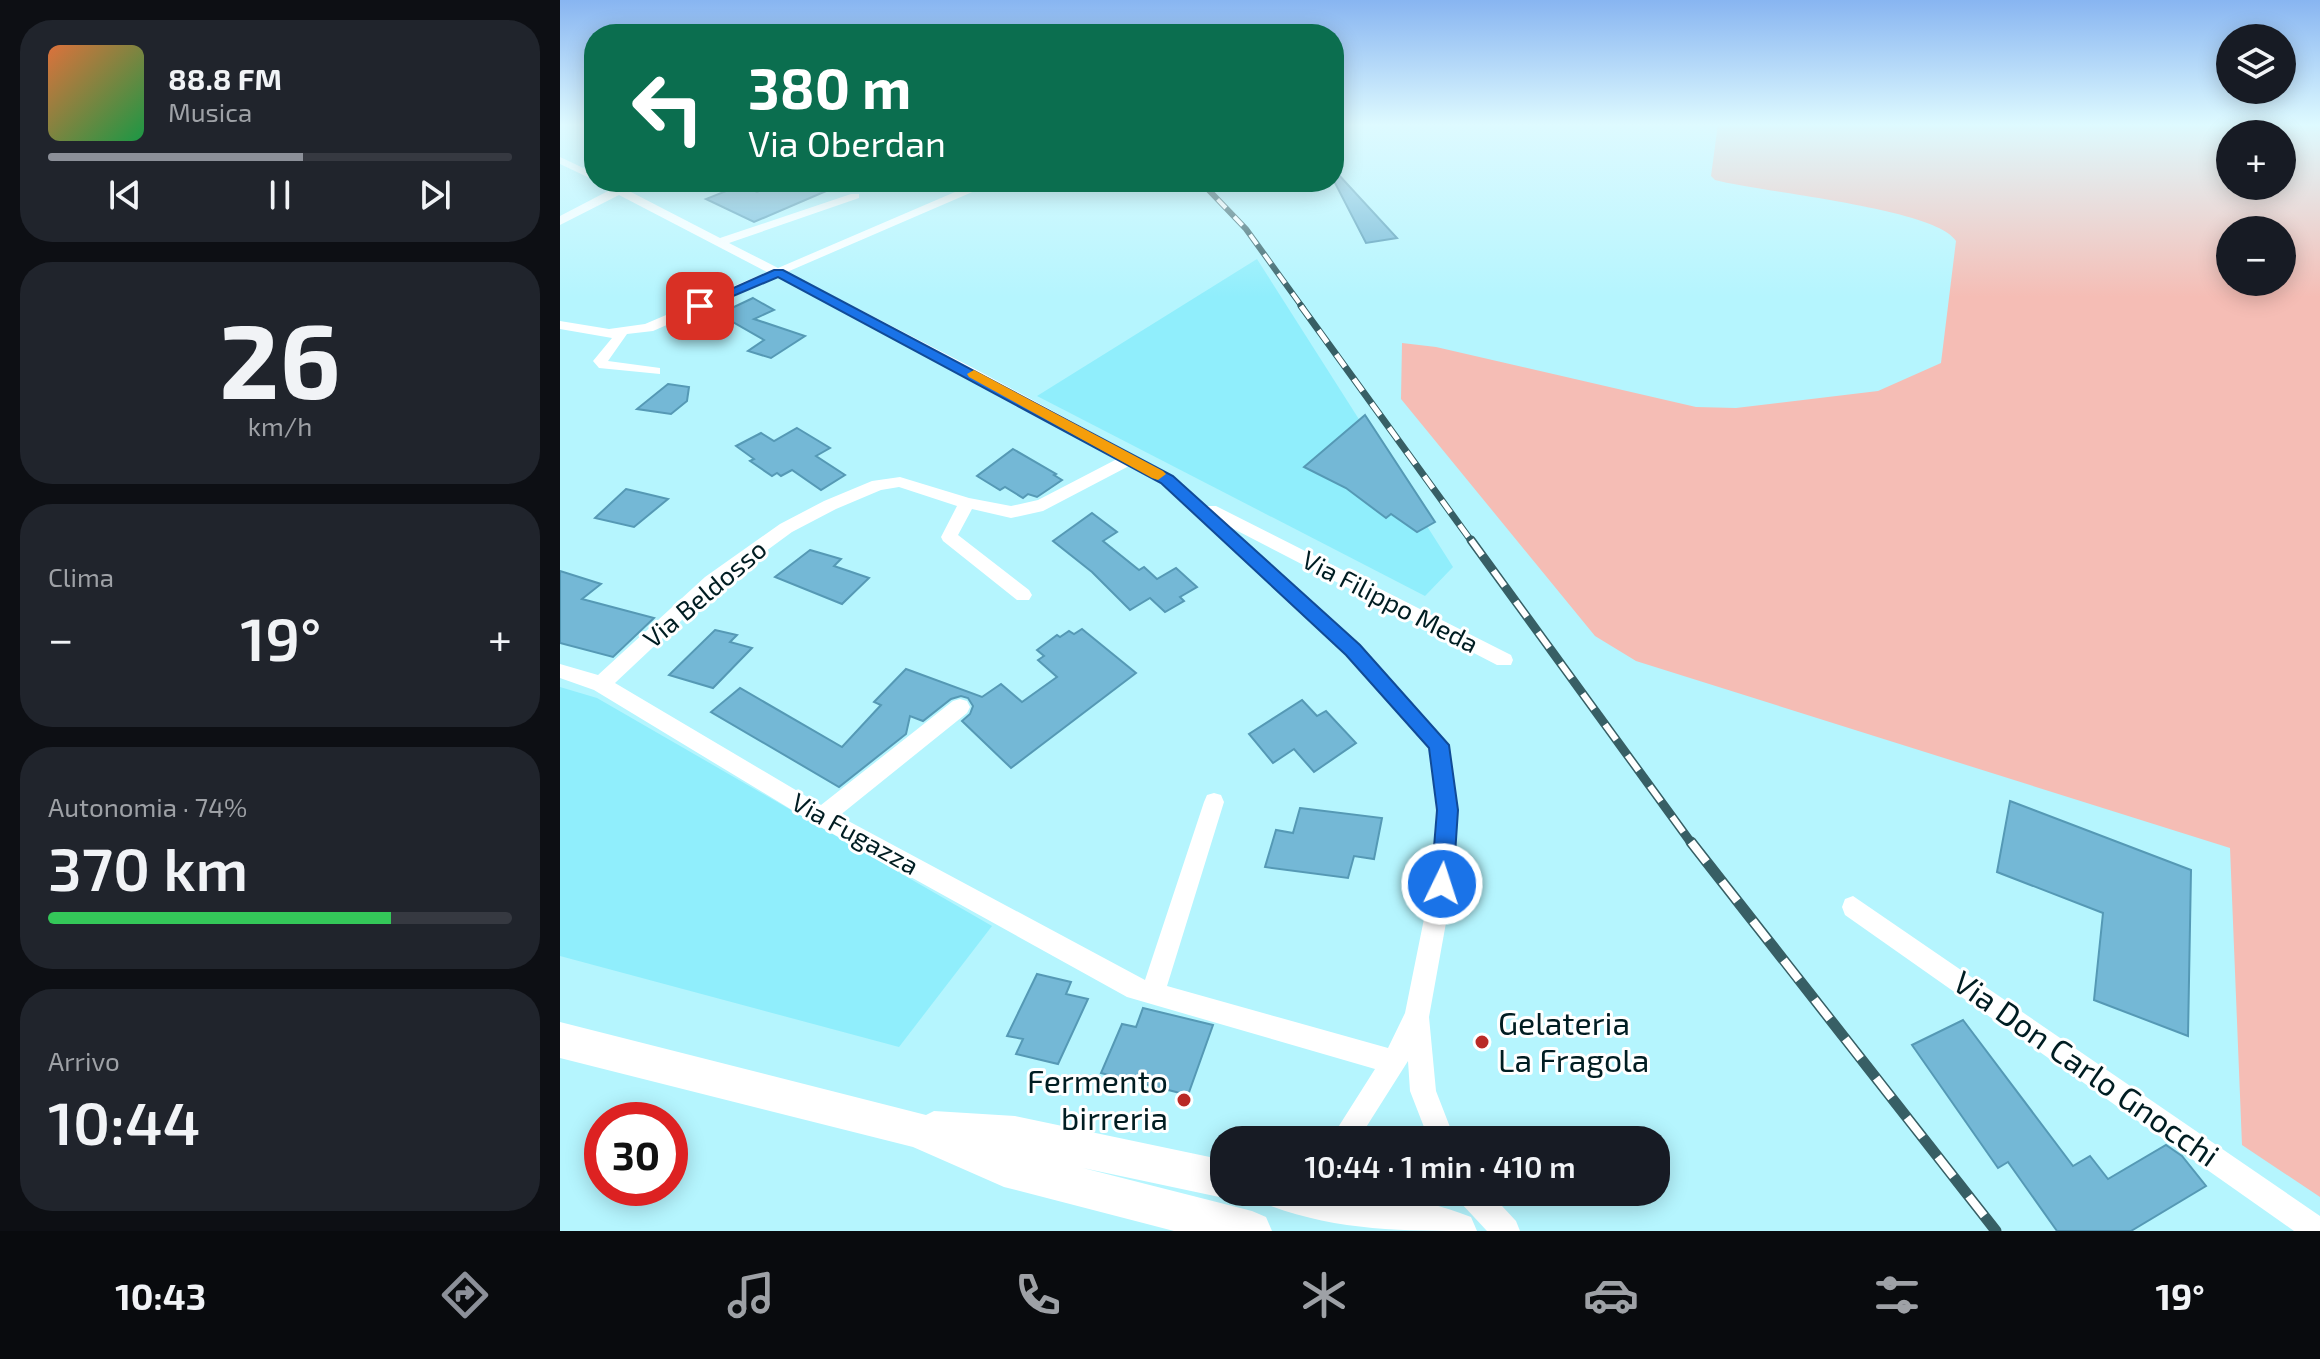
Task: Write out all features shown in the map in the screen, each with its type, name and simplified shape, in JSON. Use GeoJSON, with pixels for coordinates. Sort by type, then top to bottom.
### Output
{"type":"FeatureCollection","features":[{"type":"Feature","properties":{"kind":"main road"},"geometry":{"type":"LineString","coordinates":[[560,1040],[915,1129],[1004,1168],[1252,1231]]}},
{"type":"Feature","properties":{"kind":"main road"},"geometry":{"type":"LineString","coordinates":[[915,1129],[1015,1135],[1210,1176]]}},
{"type":"Feature","properties":{"kind":"main road"},"geometry":{"type":"LineString","coordinates":[[1350,1206],[1457,1231]]}},
{"type":"Feature","properties":{"kind":"street"},"geometry":{"type":"LineString","coordinates":[[560,221],[608,192]]}},
{"type":"Feature","properties":{"kind":"street"},"geometry":{"type":"LineString","coordinates":[[631,192],[719,242],[1167,480],[1353,650],[1439,745],[1447,810],[1442,884],[1417,1016],[1423,1091],[1437,1126]]}},
{"type":"Feature","properties":{"kind":"street"},"geometry":{"type":"LineString","coordinates":[[613,332],[648,328],[964,192]]}},
{"type":"Feature","properties":{"kind":"street"},"geometry":{"type":"LineString","coordinates":[[719,242],[855,196]]}},
{"type":"Feature","properties":{"kind":"street"},"geometry":{"type":"LineString","coordinates":[[560,325],[621,335],[600,361],[604,365],[655,371]]}},
{"type":"Feature","properties":{"kind":"street","name":"Via Beldosso"},"geometry":{"type":"LineString","coordinates":[[601,684],[711,582],[786,528],[830,505],[878,485],[900,482],[967,503],[1011,512],[1043,505],[1129,459]]}},
{"type":"Feature","properties":{"kind":"street","name":"Via Filippo Meda"},"geometry":{"type":"LineString","coordinates":[[1189,500],[1504,660]]}},
{"type":"Feature","properties":{"kind":"street"},"geometry":{"type":"LineString","coordinates":[[967,503],[949,537],[1023,595]]}},
{"type":"Feature","properties":{"kind":"street","name":"Via Fugazza"},"geometry":{"type":"LineString","coordinates":[[560,671],[601,684],[822,817],[1135,989],[1394,1062]]}},
{"type":"Feature","properties":{"kind":"street"},"geometry":{"type":"LineString","coordinates":[[822,817],[960,707]]}},
{"type":"Feature","properties":{"kind":"street"},"geometry":{"type":"LineString","coordinates":[[1153,992],[1214,802]]}},
{"type":"Feature","properties":{"kind":"street","name":"Via Don Carlo Gnocchi"},"geometry":{"type":"LineString","coordinates":[[1853,907],[2318,1231]]}},
{"type":"Feature","properties":{"kind":"street"},"geometry":{"type":"LineString","coordinates":[[1352,1126],[1394,1062],[1417,1016]]}},
{"type":"Feature","properties":{"kind":"street"},"geometry":{"type":"LineString","coordinates":[[1483,1206],[1506,1231]]}},
{"type":"Feature","properties":{"kind":"shaded area"},"geometry":{"type":"Polygon","coordinates":[[[1721,181],[2216,181],[2216,200],[2296,200],[2296,181],[2320,181],[2320,1197],[2242,1145],[2230,848],[1636,661],[1595,636],[1401,399],[1402,343],[1436,347],[1696,407],[1736,408],[1878,391],[1941,363],[1956,241],[1942,229],[1916,219],[1721,181]]]}},
{"type":"Feature","properties":{"kind":"shaded area"},"geometry":{"type":"Polygon","coordinates":[[[1257,259],[1453,567],[1425,596],[1037,396],[1257,259]]]}},
{"type":"Feature","properties":{"kind":"shaded area"},"geometry":{"type":"Polygon","coordinates":[[[560,687],[597,698],[992,926],[899,1047],[560,956],[560,687]]]}},
{"type":"Feature","properties":{"kind":"building"},"geometry":{"type":"Polygon","coordinates":[[[1344,181],[1397,238],[1366,243],[1340,192],[1344,192],[1344,181]]]}},
{"type":"Feature","properties":{"kind":"building"},"geometry":{"type":"Polygon","coordinates":[[[724,192],[824,192],[754,222],[706,199],[724,192]]]}},
{"type":"Feature","properties":{"kind":"building"},"geometry":{"type":"Polygon","coordinates":[[[753,298],[774,310],[754,319],[805,336],[771,358],[748,351],[764,340],[719,314],[753,298]]]}},
{"type":"Feature","properties":{"kind":"building"},"geometry":{"type":"Polygon","coordinates":[[[668,384],[689,387],[687,401],[671,414],[637,409],[668,384]]]}},
{"type":"Feature","properties":{"kind":"building"},"geometry":{"type":"Polygon","coordinates":[[[1365,415],[1435,522],[1417,532],[1391,514],[1386,518],[1346,488],[1304,467],[1365,415]]]}},
{"type":"Feature","properties":{"kind":"building"},"geometry":{"type":"Polygon","coordinates":[[[797,428],[830,448],[816,456],[845,475],[821,490],[792,470],[781,476],[777,473],[772,476],[750,461],[754,459],[736,446],[761,433],[774,441],[797,428]]]}},
{"type":"Feature","properties":{"kind":"building"},"geometry":{"type":"Polygon","coordinates":[[[1013,449],[1062,480],[1037,497],[1028,494],[1023,498],[1005,487],[1000,490],[977,476],[1013,449]]]}},
{"type":"Feature","properties":{"kind":"building"},"geometry":{"type":"Polygon","coordinates":[[[626,489],[668,499],[634,527],[595,518],[626,489]]]}},
{"type":"Feature","properties":{"kind":"building"},"geometry":{"type":"Polygon","coordinates":[[[1092,513],[1117,532],[1103,541],[1139,570],[1144,567],[1157,579],[1176,568],[1197,587],[1180,597],[1184,601],[1165,612],[1150,598],[1130,610],[1092,572],[1053,541],[1092,513]]]}},
{"type":"Feature","properties":{"kind":"building"},"geometry":{"type":"Polygon","coordinates":[[[810,550],[841,559],[834,566],[869,578],[842,604],[775,577],[810,550]]]}},
{"type":"Feature","properties":{"kind":"building"},"geometry":{"type":"Polygon","coordinates":[[[560,571],[601,584],[582,599],[654,618],[613,657],[560,643],[560,571]]]}},
{"type":"Feature","properties":{"kind":"building"},"geometry":{"type":"Polygon","coordinates":[[[1082,629],[1136,673],[1011,768],[962,721],[973,706],[968,698],[961,696],[951,699],[923,721],[910,716],[906,734],[839,787],[711,712],[740,688],[842,747],[881,705],[874,702],[906,669],[982,697],[1001,684],[1022,702],[1057,677],[1038,660],[1044,656],[1037,650],[1057,635],[1060,637],[1069,631],[1074,634],[1082,629]]]}},
{"type":"Feature","properties":{"kind":"building"},"geometry":{"type":"Polygon","coordinates":[[[715,630],[737,635],[730,642],[752,648],[713,688],[669,675],[715,630]]]}},
{"type":"Feature","properties":{"kind":"building"},"geometry":{"type":"Polygon","coordinates":[[[1302,700],[1317,716],[1326,711],[1356,743],[1314,772],[1294,749],[1273,763],[1249,734],[1302,700]]]}},
{"type":"Feature","properties":{"kind":"building"},"geometry":{"type":"Polygon","coordinates":[[[2010,801],[2191,870],[2188,1036],[2094,1000],[2103,913],[1997,872],[2010,801]]]}},
{"type":"Feature","properties":{"kind":"building"},"geometry":{"type":"Polygon","coordinates":[[[1300,808],[1382,818],[1374,859],[1354,856],[1348,878],[1265,867],[1276,830],[1293,833],[1300,808]]]}},
{"type":"Feature","properties":{"kind":"building"},"geometry":{"type":"Polygon","coordinates":[[[1037,974],[1071,982],[1066,994],[1088,999],[1058,1064],[1016,1054],[1023,1039],[1007,1036],[1037,974]]]}},
{"type":"Feature","properties":{"kind":"building"},"geometry":{"type":"Polygon","coordinates":[[[1143,1008],[1213,1025],[1188,1095],[1101,1073],[1122,1024],[1136,1027],[1143,1008]]]}},
{"type":"Feature","properties":{"kind":"building"},"geometry":{"type":"Polygon","coordinates":[[[1963,1020],[2073,1166],[2090,1156],[2108,1179],[2166,1145],[2182,1156],[2206,1186],[2131,1231],[2057,1231],[2008,1162],[1998,1168],[1912,1045],[1963,1020]]]}},
{"type":"Feature","properties":{"kind":"railway"},"geometry":{"type":"LineString","coordinates":[[1211,192],[1246,229],[1303,308]]}},
{"type":"Feature","properties":{"kind":"railway"},"geometry":{"type":"LineString","coordinates":[[1301,306],[1472,542]]}},
{"type":"Feature","properties":{"kind":"railway"},"geometry":{"type":"LineString","coordinates":[[1471,540],[1692,844]]}},
{"type":"Feature","properties":{"kind":"railway"},"geometry":{"type":"LineString","coordinates":[[1691,842],[1996,1231]]}},
{"type":"Feature","properties":{"kind":"slow traffic"},"geometry":{"type":"LineString","coordinates":[[974,374],[1158,474]]}},
{"type":"Feature","properties":{"kind":"place","name":"Gelateria La Fragola"},"geometry":{"type":"Point","coordinates":[1482,1042]}},
{"type":"Feature","properties":{"kind":"place","name":"Fermento birreria"},"geometry":{"type":"Point","coordinates":[1184,1100]}},
{"type":"Feature","properties":{"kind":"route"},"geometry":{"type":"LineString","coordinates":[[700,306],[778,273],[972,373],[1167,480],[1353,650],[1439,745],[1447,810],[1442,884]]}}]}
